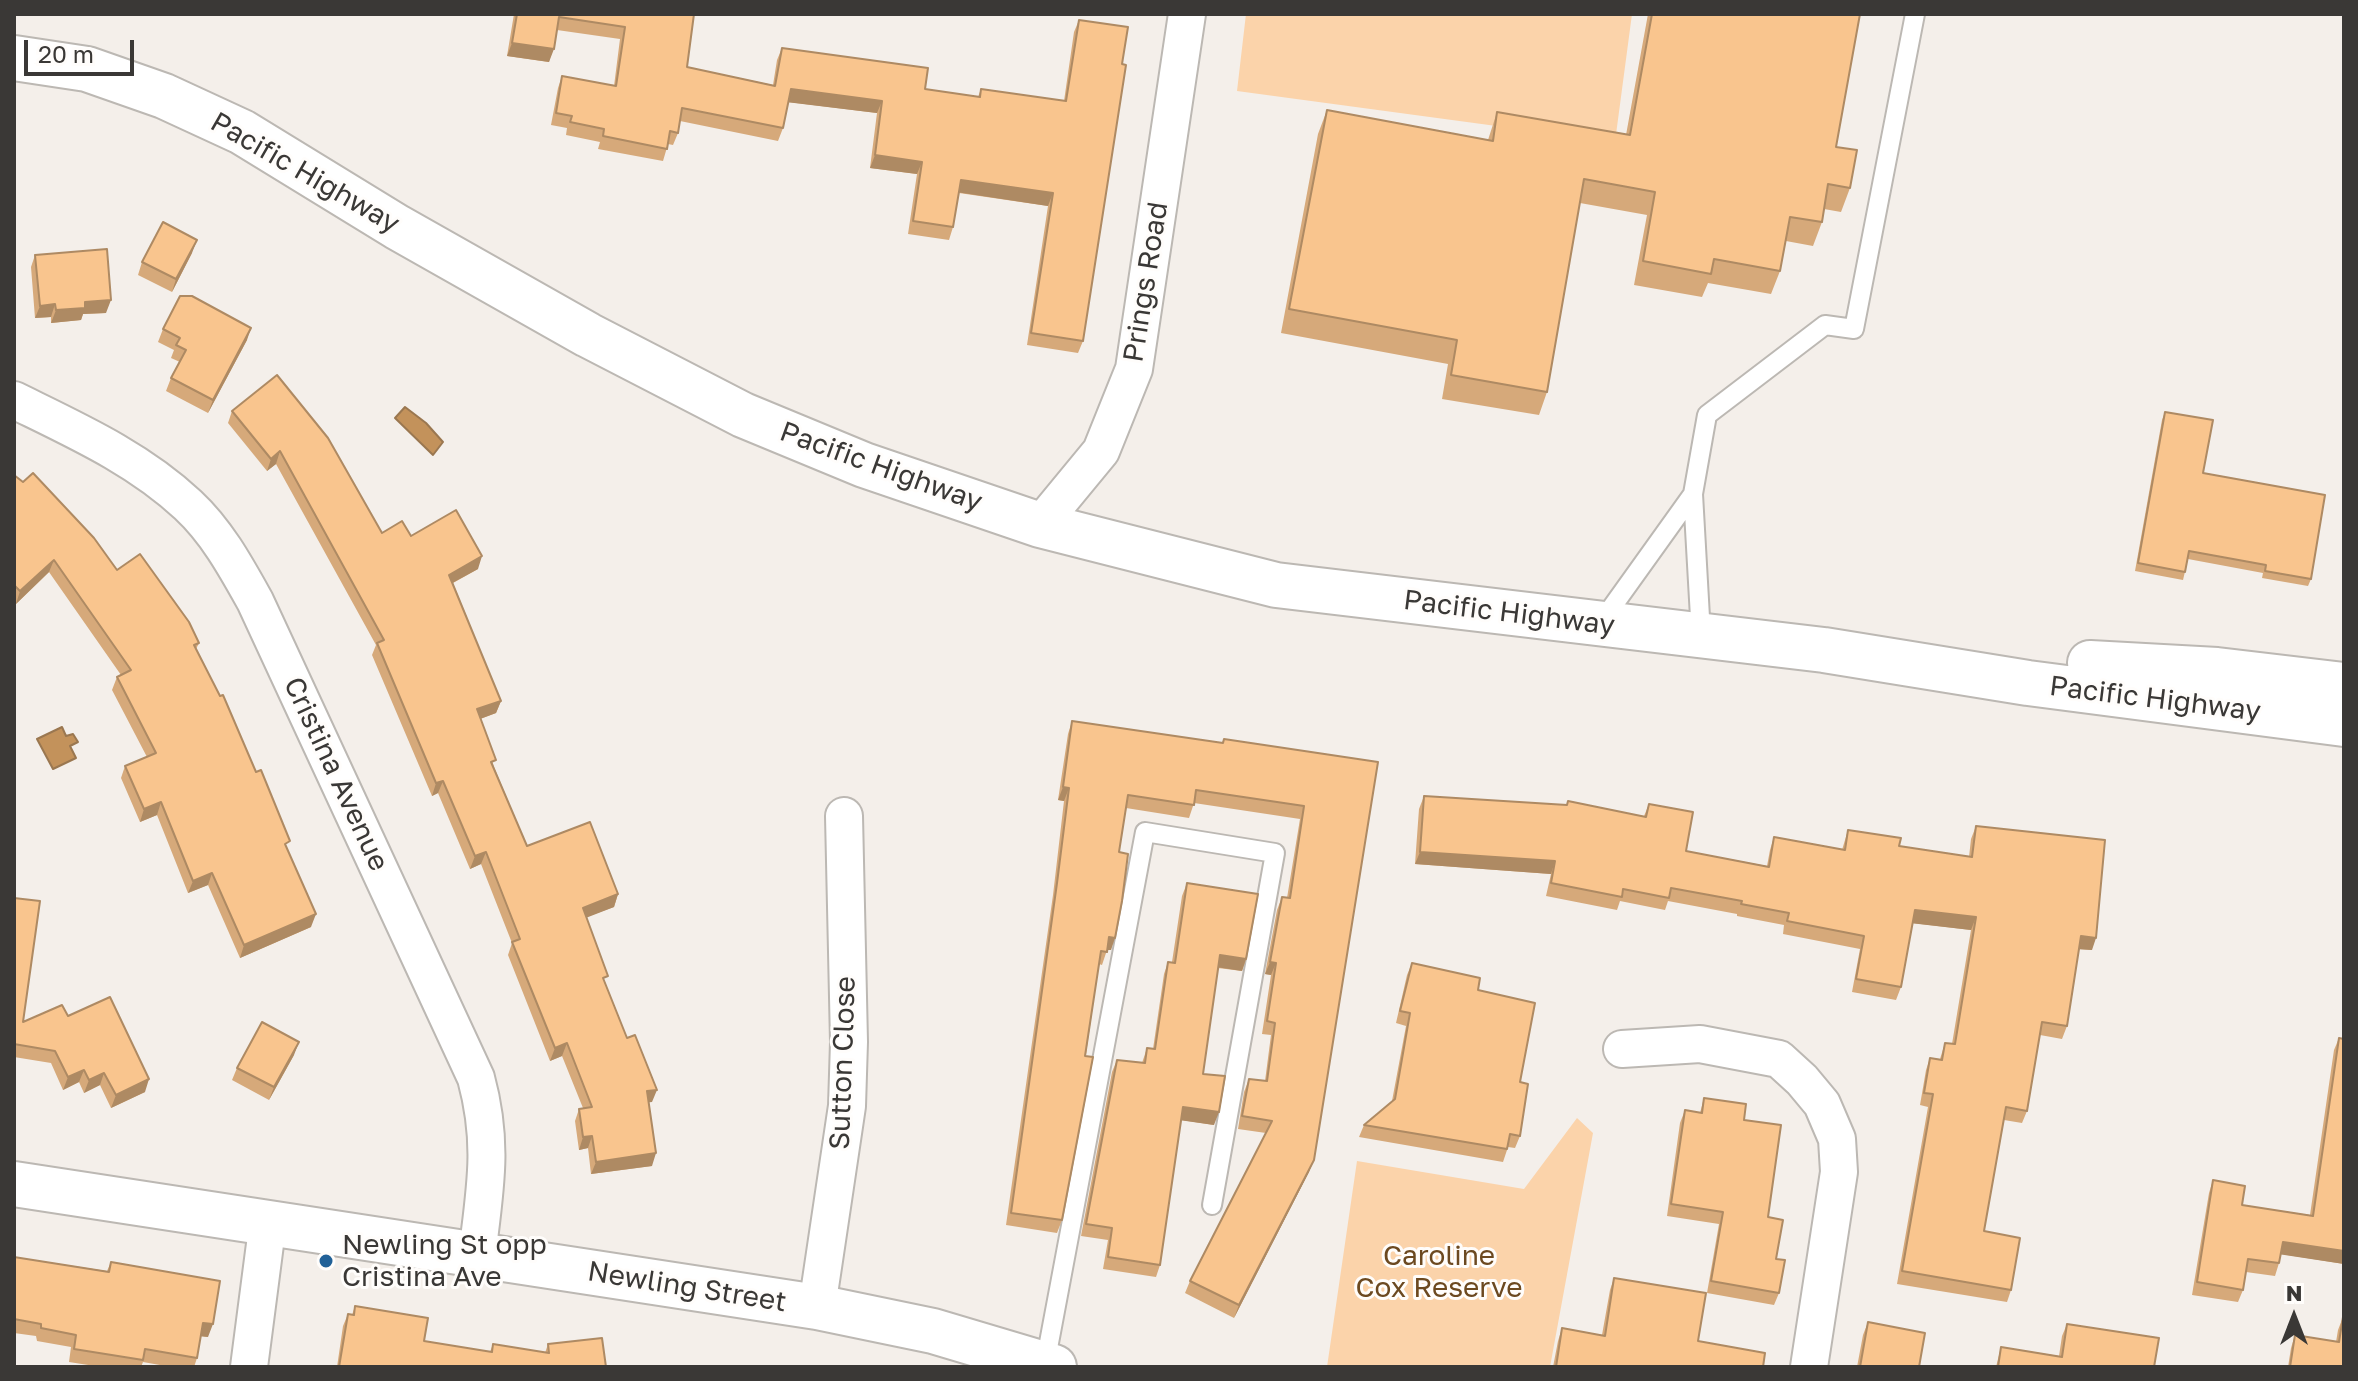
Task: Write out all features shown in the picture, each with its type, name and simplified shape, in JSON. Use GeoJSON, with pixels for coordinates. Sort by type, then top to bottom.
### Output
{"type":"FeatureCollection","features":[{"type":"Feature","properties":{"kind":"main road","name":"Pacific Highway"},"geometry":{"type":"LineString","coordinates":[[14,58],[87,69],[164,96],[242,132],[397,227],[574,328],[743,415],[864,465],[1040,525],[1276,585],[1824,650],[2028,683],[2344,724]]}},
{"type":"Feature","properties":{"kind":"main road","name":"Pacific Highway"},"geometry":{"type":"LineString","coordinates":[[1824,650],[2217,670],[2344,685]]}},
{"type":"Feature","properties":{"kind":"main road","name":"Newling Street"},"geometry":{"type":"LineString","coordinates":[[14,1184],[817,1307],[933,1331],[1050,1365]]}},
{"type":"Feature","properties":{"kind":"street","name":"Prings Road"},"geometry":{"type":"LineString","coordinates":[[1040,525],[1101,451],[1134,369],[1187,14]]}},
{"type":"Feature","properties":{"kind":"street","name":"Cristina Avenue"},"geometry":{"type":"LineString","coordinates":[[14,400],[104,445],[147,472],[189,506],[225,549],[255,601],[476,1078],[488,1135],[488,1163],[477,1255]]}},
{"type":"Feature","properties":{"kind":"street","name":"Sutton Close"},"geometry":{"type":"LineString","coordinates":[[817,1307],[847,1106],[849,1042],[844,816]]}},
{"type":"Feature","properties":{"kind":"street"},"geometry":{"type":"LineString","coordinates":[[1622,1049],[1700,1044],[1779,1059],[1822,1104],[1837,1139],[1839,1172],[1809,1367]]}},
{"type":"Feature","properties":{"kind":"street"},"geometry":{"type":"LineString","coordinates":[[249,1367],[268,1221]]}},
{"type":"Feature","properties":{"kind":"lane"},"geometry":{"type":"LineString","coordinates":[[1701,635],[1693,494],[1707,415],[1825,325],[1854,329],[1915,14]]}},
{"type":"Feature","properties":{"kind":"lane"},"geometry":{"type":"LineString","coordinates":[[1600,623],[1693,494]]}},
{"type":"Feature","properties":{"kind":"lane"},"geometry":{"type":"LineString","coordinates":[[1050,1365],[1145,832],[1275,853],[1212,1205]]}},
{"type":"Feature","properties":{"kind":"green space"},"geometry":{"type":"Polygon","coordinates":[[[1246,14],[1632,14],[1615,142],[1237,91],[1246,14]]]}},
{"type":"Feature","properties":{"kind":"green space","name":"Caroline Cox Reserve"},"geometry":{"type":"Polygon","coordinates":[[[1577,1118],[1593,1133],[1550,1367],[1327,1367],[1357,1161],[1524,1189],[1577,1118]]]}},
{"type":"Feature","properties":{"kind":"shaded area"},"geometry":{"type":"Polygon","coordinates":[[[405,407],[426,423],[443,442],[433,455],[395,418],[405,407]]]}},
{"type":"Feature","properties":{"kind":"shaded area"},"geometry":{"type":"Polygon","coordinates":[[[62,727],[66,736],[73,734],[78,742],[70,746],[76,758],[53,769],[37,739],[62,727]]]}},
{"type":"Feature","properties":{"kind":"building"},"geometry":{"type":"Polygon","coordinates":[[[517,14],[694,14],[687,67],[775,86],[782,48],[928,68],[925,89],[980,97],[981,89],[1066,101],[1079,20],[1128,27],[1122,64],[1126,65],[1083,341],[1031,333],[1053,193],[961,180],[953,227],[913,221],[922,162],[875,155],[882,101],[791,89],[783,128],[682,108],[678,133],[670,131],[667,149],[603,136],[604,129],[570,122],[572,116],[556,113],[562,76],[616,86],[625,27],[559,17],[554,49],[512,43],[517,14]]]}},
{"type":"Feature","properties":{"kind":"building"},"geometry":{"type":"Polygon","coordinates":[[[1652,14],[1860,14],[1836,147],[1857,150],[1850,188],[1828,184],[1822,222],[1790,217],[1780,271],[1714,259],[1711,274],[1643,261],[1655,192],[1584,179],[1547,392],[1451,375],[1457,340],[1289,309],[1327,110],[1493,141],[1497,112],[1630,135],[1652,14]]]}},
{"type":"Feature","properties":{"kind":"building"},"geometry":{"type":"Polygon","coordinates":[[[163,222],[197,240],[176,279],[142,262],[163,222]]]}},
{"type":"Feature","properties":{"kind":"building"},"geometry":{"type":"Polygon","coordinates":[[[107,249],[111,300],[85,302],[85,308],[56,310],[55,304],[40,306],[35,255],[107,249]]]}},
{"type":"Feature","properties":{"kind":"building"},"geometry":{"type":"Polygon","coordinates":[[[180,296],[192,296],[251,328],[213,400],[171,378],[186,350],[176,345],[180,338],[163,329],[180,296]]]}},
{"type":"Feature","properties":{"kind":"building"},"geometry":{"type":"Polygon","coordinates":[[[277,375],[328,438],[382,533],[402,521],[411,536],[456,510],[482,556],[449,575],[501,701],[477,709],[496,760],[491,762],[527,846],[590,822],[618,894],[583,908],[608,976],[603,978],[627,1038],[635,1035],[657,1090],[647,1091],[656,1153],[596,1162],[592,1136],[583,1137],[579,1109],[592,1107],[567,1043],[555,1048],[512,942],[520,939],[486,852],[475,856],[443,781],[436,783],[377,643],[384,640],[280,451],[271,459],[232,411],[277,375]]]}},
{"type":"Feature","properties":{"kind":"building"},"geometry":{"type":"Polygon","coordinates":[[[2165,412],[2213,420],[2203,473],[2325,495],[2311,579],[2265,571],[2266,565],[2189,551],[2185,572],[2138,563],[2165,412]]]}},
{"type":"Feature","properties":{"kind":"building"},"geometry":{"type":"Polygon","coordinates":[[[33,473],[94,538],[117,570],[140,554],[189,622],[199,643],[194,645],[220,696],[223,695],[256,772],[261,770],[290,841],[285,844],[316,914],[244,945],[212,873],[193,881],[161,802],[144,809],[125,766],[156,753],[117,677],[131,670],[54,560],[20,591],[14,585],[14,475],[23,482],[33,473]]]}},
{"type":"Feature","properties":{"kind":"building"},"geometry":{"type":"Polygon","coordinates":[[[1072,721],[1378,762],[1314,1160],[1239,1305],[1190,1281],[1272,1121],[1242,1116],[1249,1079],[1267,1081],[1275,1023],[1267,1021],[1276,963],[1270,962],[1282,897],[1290,898],[1304,806],[1196,790],[1194,805],[1128,795],[1119,852],[1128,854],[1122,901],[1115,938],[1109,937],[1107,952],[1101,951],[1085,1056],[1093,1057],[1062,1220],[1011,1213],[1069,788],[1063,787],[1072,721]]]}},
{"type":"Feature","properties":{"kind":"building"},"geometry":{"type":"Polygon","coordinates":[[[1424,796],[1567,805],[1568,801],[1646,817],[1649,804],[1693,812],[1686,851],[1769,867],[1774,837],[1845,850],[1848,830],[1901,838],[1899,846],[1972,857],[1976,826],[2105,840],[2096,938],[2081,936],[2067,1026],[2042,1022],[2027,1111],[2006,1107],[1984,1231],[2020,1238],[2011,1290],[1902,1271],[1933,1094],[1924,1093],[1930,1058],[1942,1060],[1945,1043],[1955,1044],[1976,917],[1915,910],[1901,987],[1856,979],[1864,936],[1787,921],[1789,913],[1671,888],[1669,898],[1623,889],[1622,897],[1551,883],[1555,861],[1420,852],[1424,796]]]}},
{"type":"Feature","properties":{"kind":"building"},"geometry":{"type":"Polygon","coordinates":[[[1187,883],[1258,894],[1246,959],[1220,955],[1203,1074],[1225,1076],[1219,1112],[1183,1107],[1160,1265],[1108,1257],[1112,1228],[1086,1224],[1117,1060],[1145,1063],[1147,1048],[1155,1049],[1168,962],[1175,963],[1187,883]]]}},
{"type":"Feature","properties":{"kind":"building"},"geometry":{"type":"Polygon","coordinates":[[[14,898],[40,901],[23,1022],[62,1005],[68,1016],[110,997],[149,1079],[116,1095],[104,1073],[89,1080],[84,1070],[68,1077],[55,1051],[14,1044],[14,898]]]}},
{"type":"Feature","properties":{"kind":"building"},"geometry":{"type":"Polygon","coordinates":[[[1412,963],[1480,978],[1478,990],[1535,1003],[1520,1082],[1528,1084],[1520,1136],[1510,1134],[1507,1149],[1364,1125],[1395,1099],[1410,1013],[1400,1011],[1412,963]]]}},
{"type":"Feature","properties":{"kind":"building"},"geometry":{"type":"Polygon","coordinates":[[[262,1022],[299,1042],[274,1087],[237,1068],[262,1022]]]}},
{"type":"Feature","properties":{"kind":"building"},"geometry":{"type":"Polygon","coordinates":[[[2339,1038],[2344,1039],[2344,1251],[2283,1242],[2279,1263],[2248,1259],[2243,1290],[2197,1282],[2213,1180],[2245,1186],[2242,1205],[2313,1216],[2339,1038]]]}},
{"type":"Feature","properties":{"kind":"building"},"geometry":{"type":"Polygon","coordinates":[[[1704,1098],[1746,1104],[1744,1120],[1781,1125],[1768,1217],[1783,1220],[1776,1259],[1785,1260],[1779,1293],[1711,1281],[1723,1212],[1671,1204],[1685,1110],[1702,1113],[1704,1098]]]}},
{"type":"Feature","properties":{"kind":"building"},"geometry":{"type":"Polygon","coordinates":[[[14,1257],[109,1272],[111,1262],[220,1281],[213,1324],[203,1323],[197,1358],[145,1349],[143,1360],[74,1349],[76,1335],[14,1319],[14,1257]]]}},
{"type":"Feature","properties":{"kind":"building"},"geometry":{"type":"Polygon","coordinates":[[[1614,1278],[1706,1293],[1698,1341],[1765,1353],[1763,1367],[1556,1367],[1562,1328],[1605,1336],[1614,1278]]]}},
{"type":"Feature","properties":{"kind":"building"},"geometry":{"type":"Polygon","coordinates":[[[355,1306],[428,1318],[424,1341],[492,1352],[493,1344],[549,1353],[548,1344],[602,1338],[606,1367],[339,1367],[348,1314],[354,1315],[355,1306]]]}},
{"type":"Feature","properties":{"kind":"building"},"geometry":{"type":"Polygon","coordinates":[[[2343,1317],[2344,1367],[2290,1367],[2295,1335],[2339,1342],[2343,1317]]]}},
{"type":"Feature","properties":{"kind":"building"},"geometry":{"type":"Polygon","coordinates":[[[1868,1322],[1925,1333],[1919,1367],[1860,1367],[1868,1322]]]}},
{"type":"Feature","properties":{"kind":"building"},"geometry":{"type":"Polygon","coordinates":[[[2067,1324],[2159,1338],[2154,1367],[1998,1367],[2001,1347],[2062,1357],[2067,1324]]]}},
{"type":"Feature","properties":{"kind":"place","name":"Newling St opp Cristina Ave"},"geometry":{"type":"Point","coordinates":[326,1261]}}]}
